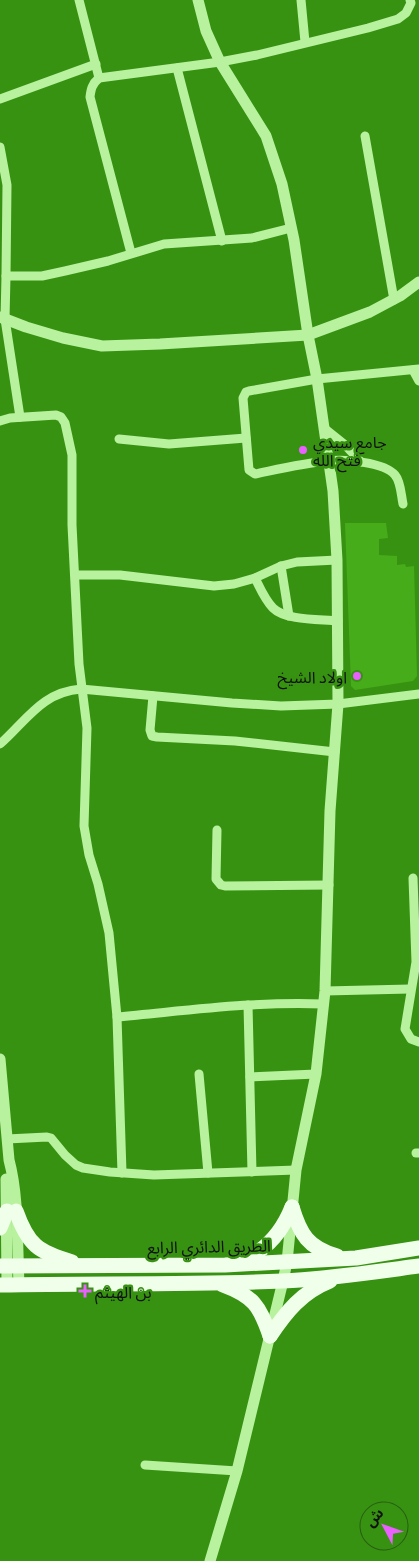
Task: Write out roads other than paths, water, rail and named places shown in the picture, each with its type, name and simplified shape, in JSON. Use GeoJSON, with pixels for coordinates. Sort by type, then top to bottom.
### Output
{"type":"FeatureCollection","features":[{"type":"Feature","properties":{"kind":"main road"},"geometry":{"type":"LineString","coordinates":[[292,1207],[303,1236],[311,1244],[328,1254],[356,1258]]}},
{"type":"Feature","properties":{"kind":"main road"},"geometry":{"type":"LineString","coordinates":[[225,1265],[243,1260],[263,1249],[280,1231],[292,1207]]}},
{"type":"Feature","properties":{"kind":"main road"},"geometry":{"type":"LineString","coordinates":[[0,1228],[11,1211],[30,1240],[41,1250],[74,1262],[101,1266]]}},
{"type":"Feature","properties":{"kind":"main road","name":"الطريق الدائري الرابع"},"geometry":{"type":"LineString","coordinates":[[8,1266],[225,1265],[356,1258],[419,1248]]}},
{"type":"Feature","properties":{"kind":"main road"},"geometry":{"type":"LineString","coordinates":[[9,1284],[283,1281],[340,1277],[419,1266]]}},
{"type":"Feature","properties":{"kind":"main road"},"geometry":{"type":"LineString","coordinates":[[270,1336],[292,1306],[302,1297],[312,1289],[340,1277]]}},
{"type":"Feature","properties":{"kind":"main road"},"geometry":{"type":"LineString","coordinates":[[217,1282],[238,1290],[252,1301],[264,1318],[270,1336]]}},
{"type":"Feature","properties":{"kind":"street"},"geometry":{"type":"LineString","coordinates":[[79,0],[99,78]]}},
{"type":"Feature","properties":{"kind":"street"},"geometry":{"type":"LineString","coordinates":[[198,0],[206,31],[220,62],[266,136],[282,184],[317,379],[333,491],[338,621],[338,704],[330,810],[325,991],[316,1074],[296,1170],[287,1262],[283,1281],[238,1471],[210,1561]]}},
{"type":"Feature","properties":{"kind":"street"},"geometry":{"type":"LineString","coordinates":[[301,0],[305,42]]}},
{"type":"Feature","properties":{"kind":"street"},"geometry":{"type":"LineString","coordinates":[[131,253],[90,97],[94,82],[99,78],[220,62],[257,55],[368,28],[398,19],[406,13],[411,3],[410,0]]}},
{"type":"Feature","properties":{"kind":"street"},"geometry":{"type":"LineString","coordinates":[[0,99],[96,64]]}},
{"type":"Feature","properties":{"kind":"street"},"geometry":{"type":"LineString","coordinates":[[177,68],[222,241]]}},
{"type":"Feature","properties":{"kind":"street"},"geometry":{"type":"LineString","coordinates":[[365,136],[394,300]]}},
{"type":"Feature","properties":{"kind":"street"},"geometry":{"type":"LineString","coordinates":[[0,147],[6,185],[6,276],[2,318],[20,417]]}},
{"type":"Feature","properties":{"kind":"street"},"geometry":{"type":"LineString","coordinates":[[6,276],[42,276],[108,262],[131,253],[164,244],[252,238],[291,228]]}},
{"type":"Feature","properties":{"kind":"street"},"geometry":{"type":"LineString","coordinates":[[2,318],[63,338],[102,346],[308,335],[355,319],[394,300],[419,282]]}},
{"type":"Feature","properties":{"kind":"street"},"geometry":{"type":"LineString","coordinates":[[403,504],[399,482],[394,474],[381,467],[361,462],[329,460],[255,474],[251,473],[249,470],[243,398],[246,392],[317,379],[416,369],[419,381]]}},
{"type":"Feature","properties":{"kind":"street"},"geometry":{"type":"LineString","coordinates":[[0,421],[20,417],[61,417],[65,424],[72,455],[72,525],[81,689],[87,728],[84,826],[89,855],[98,884],[109,933],[117,1017],[122,1173]]}},
{"type":"Feature","properties":{"kind":"street"},"geometry":{"type":"LineString","coordinates":[[324,428],[344,444],[361,462]]}},
{"type":"Feature","properties":{"kind":"street"},"geometry":{"type":"LineString","coordinates":[[119,439],[169,444],[246,438]]}},
{"type":"Feature","properties":{"kind":"street"},"geometry":{"type":"LineString","coordinates":[[75,575],[120,575],[214,586],[234,584],[255,578],[281,566],[296,562],[337,560]]}},
{"type":"Feature","properties":{"kind":"street"},"geometry":{"type":"LineString","coordinates":[[281,566],[289,616]]}},
{"type":"Feature","properties":{"kind":"street"},"geometry":{"type":"LineString","coordinates":[[255,578],[268,603],[275,610],[289,616],[338,621]]}},
{"type":"Feature","properties":{"kind":"street"},"geometry":{"type":"LineString","coordinates":[[0,744],[48,699],[58,693],[69,690],[81,689],[255,705],[338,704],[419,694]]}},
{"type":"Feature","properties":{"kind":"street"},"geometry":{"type":"LineString","coordinates":[[153,696],[150,730],[152,736],[157,738],[235,741],[334,752]]}},
{"type":"Feature","properties":{"kind":"street"},"geometry":{"type":"LineString","coordinates":[[217,830],[216,879],[221,885],[329,884]]}},
{"type":"Feature","properties":{"kind":"street"},"geometry":{"type":"LineString","coordinates":[[413,878],[416,962],[410,989],[405,1029],[411,1039],[419,1042]]}},
{"type":"Feature","properties":{"kind":"street"},"geometry":{"type":"LineString","coordinates":[[325,991],[410,989]]}},
{"type":"Feature","properties":{"kind":"street"},"geometry":{"type":"LineString","coordinates":[[117,1017],[248,1005],[324,1004]]}},
{"type":"Feature","properties":{"kind":"street"},"geometry":{"type":"LineString","coordinates":[[248,1005],[252,1172]]}},
{"type":"Feature","properties":{"kind":"street"},"geometry":{"type":"LineString","coordinates":[[0,1059],[9,1160],[12,1173],[9,1284]]}},
{"type":"Feature","properties":{"kind":"street"},"geometry":{"type":"LineString","coordinates":[[199,1074],[208,1173]]}},
{"type":"Feature","properties":{"kind":"street"},"geometry":{"type":"LineString","coordinates":[[250,1077],[316,1074]]}},
{"type":"Feature","properties":{"kind":"street"},"geometry":{"type":"LineString","coordinates":[[7,1139],[51,1138],[76,1165],[83,1168],[122,1173],[154,1175],[296,1170]]}},
{"type":"Feature","properties":{"kind":"street"},"geometry":{"type":"LineString","coordinates":[[145,1465],[238,1471]]}},
{"type":"Feature","properties":{"kind":"place","name":"جامع سيدي فتح الله"},"geometry":{"type":"Point","coordinates":[303,450]}},
{"type":"Feature","properties":{"kind":"place","name":"اولاد الشيخ"},"geometry":{"type":"Point","coordinates":[357,676]}},
{"type":"Feature","properties":{"kind":"place","name":"بن الهيثم"},"geometry":{"type":"Point","coordinates":[85,1291]}}]}
